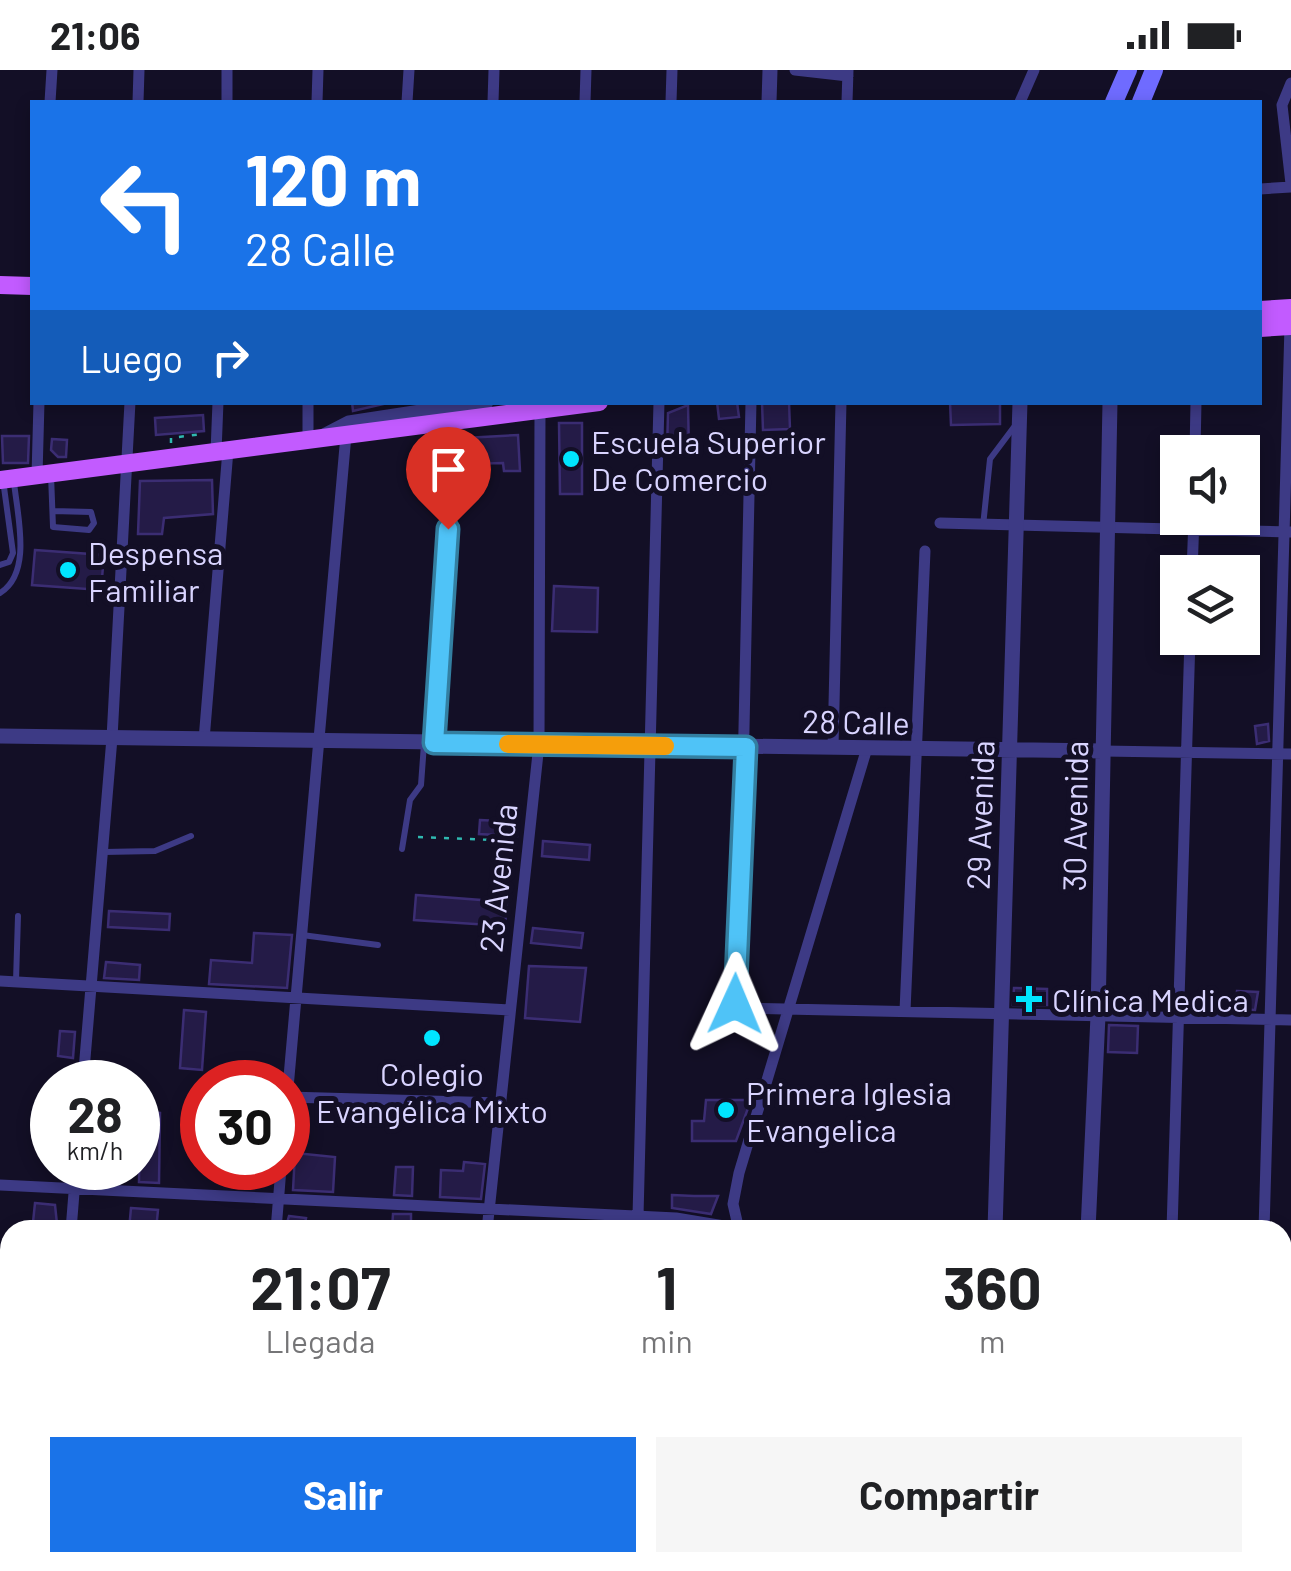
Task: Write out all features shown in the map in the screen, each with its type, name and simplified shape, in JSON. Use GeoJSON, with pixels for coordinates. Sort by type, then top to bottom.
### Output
{"type":"FeatureCollection","features":[{"type":"Feature","properties":{"kind":"main road"},"geometry":{"type":"LineString","coordinates":[[1115,100],[1128,70]]}},
{"type":"Feature","properties":{"kind":"main road"},"geometry":{"type":"LineString","coordinates":[[1142,100],[1154,70]]}},
{"type":"Feature","properties":{"kind":"main road"},"geometry":{"type":"LineString","coordinates":[[0,285],[30,286]]}},
{"type":"Feature","properties":{"kind":"main road"},"geometry":{"type":"LineString","coordinates":[[1262,311],[1290,320]]}},
{"type":"Feature","properties":{"kind":"main road"},"geometry":{"type":"LineString","coordinates":[[1262,327],[1290,320]]}},
{"type":"Feature","properties":{"kind":"main road"},"geometry":{"type":"LineString","coordinates":[[5,480],[576,405]]}},
{"type":"Feature","properties":{"kind":"street"},"geometry":{"type":"LineString","coordinates":[[50,100],[52,70]]}},
{"type":"Feature","properties":{"kind":"street"},"geometry":{"type":"LineString","coordinates":[[138,100],[139,70]]}},
{"type":"Feature","properties":{"kind":"street"},"geometry":{"type":"LineString","coordinates":[[227,100],[228,70]]}},
{"type":"Feature","properties":{"kind":"street"},"geometry":{"type":"LineString","coordinates":[[317,100],[318,70]]}},
{"type":"Feature","properties":{"kind":"street"},"geometry":{"type":"LineString","coordinates":[[407,100],[408,70]]}},
{"type":"Feature","properties":{"kind":"street"},"geometry":{"type":"LineString","coordinates":[[492,100],[494,70]]}},
{"type":"Feature","properties":{"kind":"street"},"geometry":{"type":"LineString","coordinates":[[584,100],[586,70]]}},
{"type":"Feature","properties":{"kind":"street"},"geometry":{"type":"LineString","coordinates":[[672,70],[672,100]]}},
{"type":"Feature","properties":{"kind":"street"},"geometry":{"type":"LineString","coordinates":[[768,100],[770,70]]}},
{"type":"Feature","properties":{"kind":"street"},"geometry":{"type":"LineString","coordinates":[[794,70],[848,73],[847,100]]}},
{"type":"Feature","properties":{"kind":"street"},"geometry":{"type":"LineString","coordinates":[[1021,100],[1031,73]]}},
{"type":"Feature","properties":{"kind":"street"},"geometry":{"type":"LineString","coordinates":[[1262,189],[1291,185],[1282,105],[1291,83]]}},
{"type":"Feature","properties":{"kind":"street"},"geometry":{"type":"LineString","coordinates":[[1264,1220],[1284,754],[1290,320]]}},
{"type":"Feature","properties":{"kind":"street"},"geometry":{"type":"LineString","coordinates":[[39,405],[44,475]]}},
{"type":"Feature","properties":{"kind":"street"},"geometry":{"type":"LineString","coordinates":[[85,1060],[112,738],[130,405]]}},
{"type":"Feature","properties":{"kind":"street"},"geometry":{"type":"LineString","coordinates":[[204,740],[222,451],[217,432],[218,405]]}},
{"type":"Feature","properties":{"kind":"street"},"geometry":{"type":"LineString","coordinates":[[308,405],[314,439],[349,422],[395,409],[447,405]]}},
{"type":"Feature","properties":{"kind":"street"},"geometry":{"type":"LineString","coordinates":[[638,1216],[659,405]]}},
{"type":"Feature","properties":{"kind":"street"},"geometry":{"type":"LineString","coordinates":[[750,405],[746,747],[734,1000],[738,1008],[1291,1020]]}},
{"type":"Feature","properties":{"kind":"street"},"geometry":{"type":"LineString","coordinates":[[833,748],[841,405]]}},
{"type":"Feature","properties":{"kind":"street","name":"29 Avenida"},"geometry":{"type":"LineString","coordinates":[[995,1220],[1020,405]]}},
{"type":"Feature","properties":{"kind":"street","name":"30 Avenida"},"geometry":{"type":"LineString","coordinates":[[1088,1220],[1098,1016],[1110,405]]}},
{"type":"Feature","properties":{"kind":"street"},"geometry":{"type":"LineString","coordinates":[[1195,435],[1196,405]]}},
{"type":"Feature","properties":{"kind":"street","name":"23 Avenida"},"geometry":{"type":"LineString","coordinates":[[488,1220],[538,744],[540,410]]}},
{"type":"Feature","properties":{"kind":"street"},"geometry":{"type":"LineString","coordinates":[[429,743],[454,422]]}},
{"type":"Feature","properties":{"kind":"street"},"geometry":{"type":"LineString","coordinates":[[290,1060],[346,435]]}},
{"type":"Feature","properties":{"kind":"street"},"geometry":{"type":"LineString","coordinates":[[940,523],[1108,529],[1160,526]]}},
{"type":"Feature","properties":{"kind":"street"},"geometry":{"type":"LineString","coordinates":[[1260,530],[1288,532]]}},
{"type":"Feature","properties":{"kind":"street"},"geometry":{"type":"LineString","coordinates":[[904,1011],[925,551]]}},
{"type":"Feature","properties":{"kind":"street"},"geometry":{"type":"LineString","coordinates":[[1172,1220],[1189,655]]}},
{"type":"Feature","properties":{"kind":"street","name":"28 Calle"},"geometry":{"type":"LineString","coordinates":[[0,736],[1284,754]]}},
{"type":"Feature","properties":{"kind":"street"},"geometry":{"type":"LineString","coordinates":[[739,1220],[734,1192],[867,748]]}},
{"type":"Feature","properties":{"kind":"street"},"geometry":{"type":"LineString","coordinates":[[0,981],[510,1010]]}},
{"type":"Feature","properties":{"kind":"street"},"geometry":{"type":"LineString","coordinates":[[310,1098],[500,1103]]}},
{"type":"Feature","properties":{"kind":"street"},"geometry":{"type":"LineString","coordinates":[[0,1185],[30,1186]]}},
{"type":"Feature","properties":{"kind":"street"},"geometry":{"type":"LineString","coordinates":[[72,1220],[74,1190]]}},
{"type":"Feature","properties":{"kind":"street"},"geometry":{"type":"LineString","coordinates":[[115,1190],[657,1220]]}},
{"type":"Feature","properties":{"kind":"street"},"geometry":{"type":"LineString","coordinates":[[277,1220],[279,1190]]}},
{"type":"Feature","properties":{"kind":"lane"},"geometry":{"type":"LineString","coordinates":[[983,527],[990,460],[1019,422]]}},
{"type":"Feature","properties":{"kind":"lane"},"geometry":{"type":"LineString","coordinates":[[44,475],[56,530],[89,530],[94,524],[91,512],[53,510]]}},
{"type":"Feature","properties":{"kind":"lane"},"geometry":{"type":"LineString","coordinates":[[0,566],[13,553],[5,480]]}},
{"type":"Feature","properties":{"kind":"lane"},"geometry":{"type":"LineString","coordinates":[[0,593],[10,586],[20,560],[5,480]]}},
{"type":"Feature","properties":{"kind":"lane"},"geometry":{"type":"LineString","coordinates":[[402,849],[410,800],[421,786],[429,743]]}},
{"type":"Feature","properties":{"kind":"lane"},"geometry":{"type":"LineString","coordinates":[[102,852],[155,851],[191,836]]}},
{"type":"Feature","properties":{"kind":"lane"},"geometry":{"type":"LineString","coordinates":[[16,982],[18,916]]}},
{"type":"Feature","properties":{"kind":"lane"},"geometry":{"type":"LineString","coordinates":[[300,935],[378,945]]}},
{"type":"Feature","properties":{"kind":"path"},"geometry":{"type":"LineString","coordinates":[[171,445],[170,438],[217,432]]}},
{"type":"Feature","properties":{"kind":"path"},"geometry":{"type":"LineString","coordinates":[[418,837],[528,841]]}},
{"type":"Feature","properties":{"kind":"building"},"geometry":{"type":"Polygon","coordinates":[[[352,405],[379,405],[353,411],[352,405]]]}},
{"type":"Feature","properties":{"kind":"building"},"geometry":{"type":"Polygon","coordinates":[[[688,405],[689,451],[667,452],[668,413],[688,405]]]}},
{"type":"Feature","properties":{"kind":"building"},"geometry":{"type":"Polygon","coordinates":[[[717,405],[737,405],[739,417],[719,419],[717,405]]]}},
{"type":"Feature","properties":{"kind":"building"},"geometry":{"type":"Polygon","coordinates":[[[762,405],[789,405],[790,429],[763,430],[762,405]]]}},
{"type":"Feature","properties":{"kind":"building"},"geometry":{"type":"Polygon","coordinates":[[[950,405],[1000,405],[1000,424],[951,425],[950,405]]]}},
{"type":"Feature","properties":{"kind":"building"},"geometry":{"type":"Polygon","coordinates":[[[203,415],[204,431],[156,435],[155,418],[203,415]]]}},
{"type":"Feature","properties":{"kind":"building","name":"Escuela Superior De Comercio"},"geometry":{"type":"Polygon","coordinates":[[[559,423],[582,423],[582,494],[560,494],[559,423]]]}},
{"type":"Feature","properties":{"kind":"building"},"geometry":{"type":"Polygon","coordinates":[[[518,435],[520,471],[504,471],[503,463],[466,464],[465,438],[518,435]]]}},
{"type":"Feature","properties":{"kind":"building"},"geometry":{"type":"Polygon","coordinates":[[[2,436],[29,436],[28,463],[3,463],[2,436]]]}},
{"type":"Feature","properties":{"kind":"building"},"geometry":{"type":"Polygon","coordinates":[[[52,439],[67,440],[66,457],[58,457],[51,450],[52,439]]]}},
{"type":"Feature","properties":{"kind":"building"},"geometry":{"type":"Polygon","coordinates":[[[212,480],[213,514],[164,518],[162,534],[138,534],[140,481],[212,480]]]}},
{"type":"Feature","properties":{"kind":"building","name":"Despensa Familiar"},"geometry":{"type":"Polygon","coordinates":[[[35,550],[104,555],[101,590],[32,585],[35,550]]]}},
{"type":"Feature","properties":{"kind":"building"},"geometry":{"type":"Polygon","coordinates":[[[554,586],[598,588],[597,632],[552,631],[554,586]]]}},
{"type":"Feature","properties":{"kind":"building"},"geometry":{"type":"Polygon","coordinates":[[[1268,724],[1269,741],[1257,744],[1255,726],[1268,724]]]}},
{"type":"Feature","properties":{"kind":"building"},"geometry":{"type":"Polygon","coordinates":[[[480,820],[518,822],[517,836],[479,834],[480,820]]]}},
{"type":"Feature","properties":{"kind":"building"},"geometry":{"type":"Polygon","coordinates":[[[543,841],[590,845],[589,860],[542,856],[543,841]]]}},
{"type":"Feature","properties":{"kind":"building"},"geometry":{"type":"Polygon","coordinates":[[[416,895],[507,902],[505,926],[414,920],[416,895]]]}},
{"type":"Feature","properties":{"kind":"building"},"geometry":{"type":"Polygon","coordinates":[[[109,911],[170,914],[169,930],[108,927],[109,911]]]}},
{"type":"Feature","properties":{"kind":"building"},"geometry":{"type":"Polygon","coordinates":[[[533,928],[583,933],[581,948],[531,943],[533,928]]]}},
{"type":"Feature","properties":{"kind":"building"},"geometry":{"type":"Polygon","coordinates":[[[254,933],[292,935],[287,988],[209,984],[211,960],[252,963],[254,933]]]}},
{"type":"Feature","properties":{"kind":"building"},"geometry":{"type":"Polygon","coordinates":[[[106,962],[140,965],[139,980],[104,978],[106,962]]]}},
{"type":"Feature","properties":{"kind":"building"},"geometry":{"type":"Polygon","coordinates":[[[529,966],[586,968],[580,1022],[525,1018],[529,966]]]}},
{"type":"Feature","properties":{"kind":"building","name":"Clínica Medica"},"geometry":{"type":"Polygon","coordinates":[[[1014,988],[1047,989],[1047,1005],[1013,1005],[1014,988]]]}},
{"type":"Feature","properties":{"kind":"building"},"geometry":{"type":"Polygon","coordinates":[[[1237,991],[1258,992],[1255,1010],[1236,1009],[1237,991]]]}},
{"type":"Feature","properties":{"kind":"building"},"geometry":{"type":"Polygon","coordinates":[[[184,1010],[206,1012],[203,1060],[181,1060],[184,1010]]]}},
{"type":"Feature","properties":{"kind":"building"},"geometry":{"type":"Polygon","coordinates":[[[1109,1025],[1138,1026],[1137,1053],[1108,1052],[1109,1025]]]}},
{"type":"Feature","properties":{"kind":"building"},"geometry":{"type":"Polygon","coordinates":[[[60,1031],[75,1032],[73,1058],[58,1056],[60,1031]]]}},
{"type":"Feature","properties":{"kind":"building"},"geometry":{"type":"Polygon","coordinates":[[[706,1100],[751,1100],[736,1141],[692,1141],[692,1121],[704,1121],[706,1100]]]}},
{"type":"Feature","properties":{"kind":"building"},"geometry":{"type":"Polygon","coordinates":[[[310,1154],[335,1157],[333,1192],[293,1190],[310,1190],[310,1154]]]}},
{"type":"Feature","properties":{"kind":"building"},"geometry":{"type":"Polygon","coordinates":[[[464,1162],[485,1164],[481,1199],[440,1197],[441,1170],[463,1171],[464,1162]]]}},
{"type":"Feature","properties":{"kind":"building"},"geometry":{"type":"Polygon","coordinates":[[[396,1167],[413,1167],[412,1196],[394,1195],[396,1167]]]}},
{"type":"Feature","properties":{"kind":"building"},"geometry":{"type":"Polygon","coordinates":[[[672,1195],[718,1196],[711,1214],[672,1208],[672,1195]]]}},
{"type":"Feature","properties":{"kind":"building"},"geometry":{"type":"Polygon","coordinates":[[[35,1203],[55,1205],[57,1220],[33,1220],[35,1203]]]}},
{"type":"Feature","properties":{"kind":"building"},"geometry":{"type":"Polygon","coordinates":[[[131,1208],[158,1210],[157,1220],[130,1220],[131,1208]]]}},
{"type":"Feature","properties":{"kind":"building"},"geometry":{"type":"Polygon","coordinates":[[[393,1214],[411,1214],[411,1220],[393,1220],[393,1214]]]}},
{"type":"Feature","properties":{"kind":"slow traffic"},"geometry":{"type":"LineString","coordinates":[[508,744],[665,746]]}},
{"type":"Feature","properties":{"kind":"place","name":"Escuela Superior De Comercio"},"geometry":{"type":"Point","coordinates":[571,459]}},
{"type":"Feature","properties":{"kind":"place","name":"Despensa Familiar"},"geometry":{"type":"Point","coordinates":[68,570]}},
{"type":"Feature","properties":{"kind":"place","name":"Clínica Medica"},"geometry":{"type":"Point","coordinates":[1029,999]}},
{"type":"Feature","properties":{"kind":"place","name":"Colegio Evangélica Mixto"},"geometry":{"type":"Point","coordinates":[432,1038]}},
{"type":"Feature","properties":{"kind":"place","name":"Primera Iglesia Evangelica"},"geometry":{"type":"Point","coordinates":[726,1110]}},
{"type":"Feature","properties":{"kind":"route"},"geometry":{"type":"LineString","coordinates":[[448,529],[434,743],[746,747],[735,1004]]}}]}
